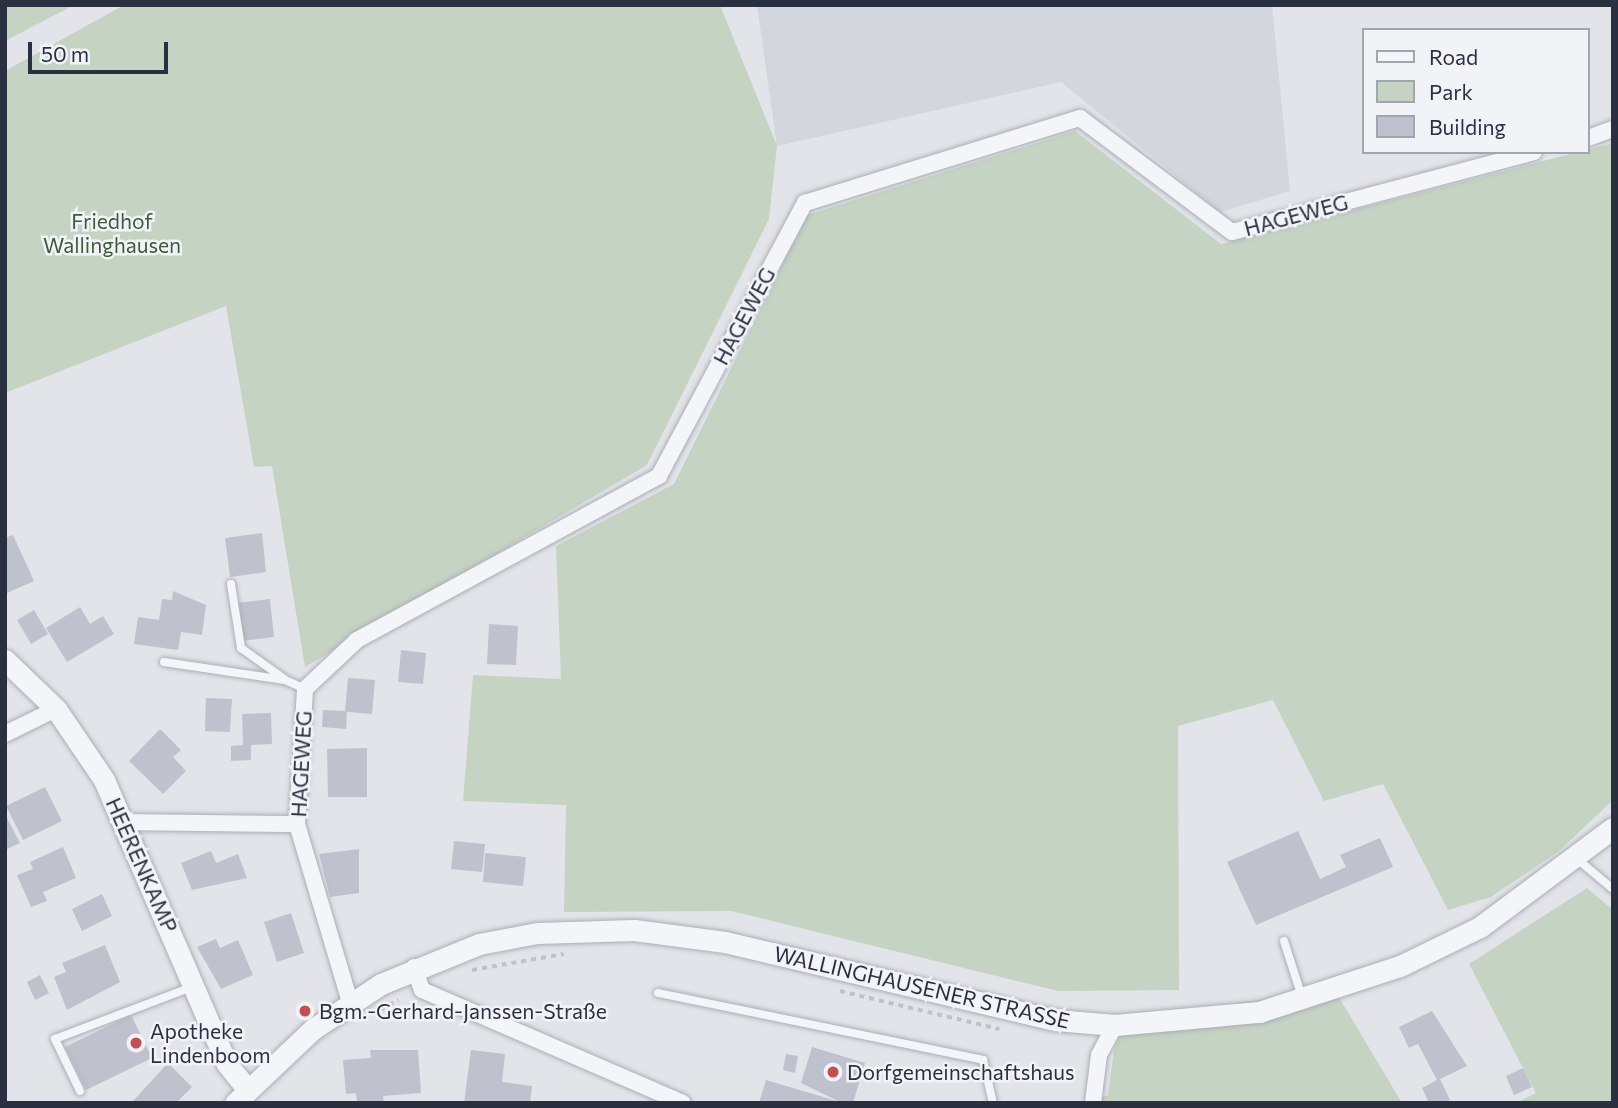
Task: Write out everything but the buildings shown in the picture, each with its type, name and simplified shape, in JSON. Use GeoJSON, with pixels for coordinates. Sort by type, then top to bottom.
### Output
{"type":"FeatureCollection","features":[{"type":"Feature","properties":{"kind":"street","name":"HAGEWEG"},"geometry":{"type":"LineString","coordinates":[[351,1002],[297,824],[305,689],[356,639],[659,476],[805,202],[1080,118],[1233,232],[1526,154]]}},
{"type":"Feature","properties":{"kind":"street"},"geometry":{"type":"LineString","coordinates":[[1590,137],[1613,129]]}},
{"type":"Feature","properties":{"kind":"street","name":"HEERENKAMP"},"geometry":{"type":"LineString","coordinates":[[5,660],[55,709],[124,822],[227,1064],[247,1098]]}},
{"type":"Feature","properties":{"kind":"street"},"geometry":{"type":"LineString","coordinates":[[5,734],[55,709]]}},
{"type":"Feature","properties":{"kind":"street"},"geometry":{"type":"LineString","coordinates":[[124,822],[297,824]]}},
{"type":"Feature","properties":{"kind":"street","name":"WALLINGHAUSENER STRASSE"},"geometry":{"type":"LineString","coordinates":[[247,1098],[351,1002],[414,967],[537,933],[634,930],[724,942],[1056,1020],[1115,1025],[1259,1012],[1303,1000],[1400,966],[1480,927],[1577,859],[1613,828]]}},
{"type":"Feature","properties":{"kind":"street"},"geometry":{"type":"LineString","coordinates":[[414,967],[422,990],[683,1103]]}},
{"type":"Feature","properties":{"kind":"street"},"geometry":{"type":"LineString","coordinates":[[1093,1103],[1099,1055],[1115,1025]]}},
{"type":"Feature","properties":{"kind":"lane"},"geometry":{"type":"LineString","coordinates":[[231,584],[241,648],[285,680],[305,689]]}},
{"type":"Feature","properties":{"kind":"lane"},"geometry":{"type":"LineString","coordinates":[[164,662],[285,680]]}},
{"type":"Feature","properties":{"kind":"lane"},"geometry":{"type":"LineString","coordinates":[[1577,859],[1613,888]]}},
{"type":"Feature","properties":{"kind":"lane"},"geometry":{"type":"LineString","coordinates":[[1284,941],[1303,1000]]}},
{"type":"Feature","properties":{"kind":"lane"},"geometry":{"type":"LineString","coordinates":[[80,1091],[55,1039],[195,986]]}},
{"type":"Feature","properties":{"kind":"lane"},"geometry":{"type":"LineString","coordinates":[[659,993],[983,1060],[993,1103]]}},
{"type":"Feature","properties":{"kind":"shaded area"},"geometry":{"type":"Polygon","coordinates":[[[757,5],[1272,5],[1290,191],[1220,212],[1061,82],[777,146],[757,5]]]}},
{"type":"Feature","properties":{"kind":"green space"},"geometry":{"type":"Polygon","coordinates":[[[5,5],[74,5],[5,41],[5,5]]]}},
{"type":"Feature","properties":{"kind":"green space","name":"Friedhof Wallinghausen"},"geometry":{"type":"Polygon","coordinates":[[[124,5],[720,5],[777,146],[769,219],[647,465],[305,667],[272,466],[254,467],[226,306],[5,393],[5,71],[124,5]]]}},
{"type":"Feature","properties":{"kind":"green space"},"geometry":{"type":"Polygon","coordinates":[[[1075,131],[1221,244],[1570,154],[1590,154],[1590,149],[1613,143],[1613,800],[1559,851],[1491,897],[1448,910],[1383,784],[1324,801],[1273,700],[1178,726],[1179,990],[1058,991],[731,911],[564,912],[566,805],[463,801],[473,675],[561,679],[556,546],[674,484],[807,215],[1075,131]]]}},
{"type":"Feature","properties":{"kind":"green space"},"geometry":{"type":"Polygon","coordinates":[[[1587,888],[1613,910],[1613,1103],[1516,1103],[1536,1093],[1469,964],[1587,888]]]}},
{"type":"Feature","properties":{"kind":"green space"},"geometry":{"type":"Polygon","coordinates":[[[1334,989],[1402,1103],[1087,1103],[1108,1095],[1114,1050],[1127,1019],[1334,989]]]}},
{"type":"Feature","properties":{"kind":"place","name":"Bgm.-Gerhard-Janssen-Straße"},"geometry":{"type":"Point","coordinates":[305,1011]}},
{"type":"Feature","properties":{"kind":"place","name":"Apotheke Lindenboom"},"geometry":{"type":"Point","coordinates":[136,1043]}},
{"type":"Feature","properties":{"kind":"place","name":"Dorfgemeinschaftshaus"},"geometry":{"type":"Point","coordinates":[833,1072]}}]}
